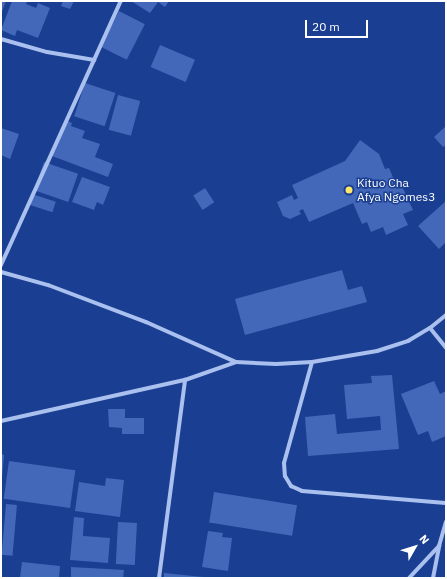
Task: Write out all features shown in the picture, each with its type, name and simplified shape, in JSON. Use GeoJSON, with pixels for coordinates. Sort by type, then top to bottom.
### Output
{"type":"FeatureCollection","features":[{"type":"Feature","properties":{"kind":"street"},"geometry":{"type":"LineString","coordinates":[[1,265],[121,1]]}},
{"type":"Feature","properties":{"kind":"street"},"geometry":{"type":"LineString","coordinates":[[1,39],[47,52],[94,60]]}},
{"type":"Feature","properties":{"kind":"street"},"geometry":{"type":"LineString","coordinates":[[1,272],[48,285],[146,322],[236,362],[276,364],[312,362],[377,352],[408,341],[430,328],[446,315]]}},
{"type":"Feature","properties":{"kind":"street"},"geometry":{"type":"LineString","coordinates":[[430,328],[446,348]]}},
{"type":"Feature","properties":{"kind":"street"},"geometry":{"type":"LineString","coordinates":[[1,421],[184,380],[236,362]]}},
{"type":"Feature","properties":{"kind":"street"},"geometry":{"type":"LineString","coordinates":[[312,362],[284,463],[285,476],[292,486],[302,491],[446,503]]}},
{"type":"Feature","properties":{"kind":"street"},"geometry":{"type":"LineString","coordinates":[[159,578],[184,380]]}},
{"type":"Feature","properties":{"kind":"street"},"geometry":{"type":"LineString","coordinates":[[433,578],[439,546],[446,522]]}},
{"type":"Feature","properties":{"kind":"street"},"geometry":{"type":"LineString","coordinates":[[409,578],[439,546]]}},
{"type":"Feature","properties":{"kind":"building"},"geometry":{"type":"Polygon","coordinates":[[[1,1],[6,1],[1,14],[1,1]]]}},
{"type":"Feature","properties":{"kind":"building"},"geometry":{"type":"Polygon","coordinates":[[[12,1],[27,1],[26,4],[36,8],[38,3],[50,8],[38,38],[17,30],[15,36],[1,30],[12,1]]]}},
{"type":"Feature","properties":{"kind":"building"},"geometry":{"type":"Polygon","coordinates":[[[63,1],[74,1],[70,9],[61,6],[63,1]]]}},
{"type":"Feature","properties":{"kind":"building"},"geometry":{"type":"Polygon","coordinates":[[[131,1],[169,1],[165,7],[158,2],[150,13],[131,1]]]}},
{"type":"Feature","properties":{"kind":"building"},"geometry":{"type":"Polygon","coordinates":[[[119,11],[145,24],[127,60],[101,47],[119,11]]]}},
{"type":"Feature","properties":{"kind":"building"},"geometry":{"type":"Polygon","coordinates":[[[160,45],[195,60],[186,82],[151,67],[160,45]]]}},
{"type":"Feature","properties":{"kind":"building"},"geometry":{"type":"Polygon","coordinates":[[[85,83],[115,93],[105,126],[74,116],[85,83]]]}},
{"type":"Feature","properties":{"kind":"building"},"geometry":{"type":"Polygon","coordinates":[[[118,95],[140,101],[131,136],[109,130],[118,95]]]}},
{"type":"Feature","properties":{"kind":"building"},"geometry":{"type":"Polygon","coordinates":[[[65,120],[72,123],[71,126],[85,131],[82,138],[100,144],[95,157],[113,164],[108,177],[52,156],[65,120]]]}},
{"type":"Feature","properties":{"kind":"building"},"geometry":{"type":"Polygon","coordinates":[[[446,126],[446,145],[443,147],[434,137],[446,126]]]}},
{"type":"Feature","properties":{"kind":"building"},"geometry":{"type":"Polygon","coordinates":[[[1,128],[19,134],[10,159],[1,155],[1,128]]]}},
{"type":"Feature","properties":{"kind":"building","name":"Kituo Cha Afya Ngomes3"},"geometry":{"type":"Polygon","coordinates":[[[360,140],[379,154],[385,169],[389,168],[396,184],[400,182],[413,210],[403,214],[408,225],[386,235],[383,227],[371,232],[367,222],[362,224],[353,203],[309,222],[303,209],[299,211],[301,214],[290,219],[283,216],[277,202],[292,195],[294,200],[298,198],[292,185],[345,161],[360,140]]]}},
{"type":"Feature","properties":{"kind":"building"},"geometry":{"type":"Polygon","coordinates":[[[44,162],[78,174],[68,202],[34,190],[44,162]]]}},
{"type":"Feature","properties":{"kind":"building"},"geometry":{"type":"Polygon","coordinates":[[[82,177],[110,187],[103,205],[97,202],[94,210],[72,202],[82,177]]]}},
{"type":"Feature","properties":{"kind":"building"},"geometry":{"type":"Polygon","coordinates":[[[205,188],[214,202],[203,210],[193,196],[205,188]]]}},
{"type":"Feature","properties":{"kind":"building"},"geometry":{"type":"Polygon","coordinates":[[[32,194],[56,202],[52,212],[29,204],[32,194]]]}},
{"type":"Feature","properties":{"kind":"building"},"geometry":{"type":"Polygon","coordinates":[[[446,201],[446,242],[439,249],[418,226],[446,201]]]}},
{"type":"Feature","properties":{"kind":"building"},"geometry":{"type":"Polygon","coordinates":[[[342,270],[348,290],[362,286],[367,302],[245,335],[235,299],[342,270]]]}},
{"type":"Feature","properties":{"kind":"building"},"geometry":{"type":"Polygon","coordinates":[[[392,375],[399,449],[308,456],[305,417],[335,414],[337,434],[381,430],[380,416],[347,419],[344,385],[372,383],[371,376],[392,375]]]}},
{"type":"Feature","properties":{"kind":"building"},"geometry":{"type":"Polygon","coordinates":[[[434,381],[440,394],[446,391],[446,436],[432,442],[428,431],[418,435],[401,394],[434,381]]]}},
{"type":"Feature","properties":{"kind":"building"},"geometry":{"type":"Polygon","coordinates":[[[108,409],[125,409],[125,418],[144,418],[144,434],[122,434],[122,428],[109,427],[108,409]]]}},
{"type":"Feature","properties":{"kind":"building"},"geometry":{"type":"Polygon","coordinates":[[[1,454],[4,455],[2,477],[1,477],[1,454]]]}},
{"type":"Feature","properties":{"kind":"building"},"geometry":{"type":"Polygon","coordinates":[[[9,461],[75,470],[70,508],[4,499],[9,461]]]}},
{"type":"Feature","properties":{"kind":"building"},"geometry":{"type":"Polygon","coordinates":[[[106,478],[124,480],[120,517],[75,511],[79,482],[105,486],[106,478]]]}},
{"type":"Feature","properties":{"kind":"building"},"geometry":{"type":"Polygon","coordinates":[[[214,492],[297,505],[292,536],[209,523],[214,492]]]}},
{"type":"Feature","properties":{"kind":"building"},"geometry":{"type":"Polygon","coordinates":[[[6,504],[17,505],[13,556],[2,555],[6,504]]]}},
{"type":"Feature","properties":{"kind":"building"},"geometry":{"type":"Polygon","coordinates":[[[74,517],[84,518],[83,536],[110,538],[108,563],[70,560],[74,517]]]}},
{"type":"Feature","properties":{"kind":"building"},"geometry":{"type":"Polygon","coordinates":[[[118,522],[137,523],[135,565],[116,564],[118,522]]]}},
{"type":"Feature","properties":{"kind":"building"},"geometry":{"type":"Polygon","coordinates":[[[208,531],[223,533],[222,537],[232,538],[228,571],[202,567],[208,531]]]}},
{"type":"Feature","properties":{"kind":"building"},"geometry":{"type":"Polygon","coordinates":[[[22,562],[60,566],[59,578],[20,578],[22,562]]]}},
{"type":"Feature","properties":{"kind":"building"},"geometry":{"type":"Polygon","coordinates":[[[71,567],[124,570],[123,578],[71,578],[71,567]]]}},
{"type":"Feature","properties":{"kind":"building"},"geometry":{"type":"Polygon","coordinates":[[[164,573],[203,577],[203,578],[164,578],[164,573]]]}},
{"type":"Feature","properties":{"kind":"place","name":"Kituo Cha Afya Ngomes3"},"geometry":{"type":"Point","coordinates":[349,190]}}]}
